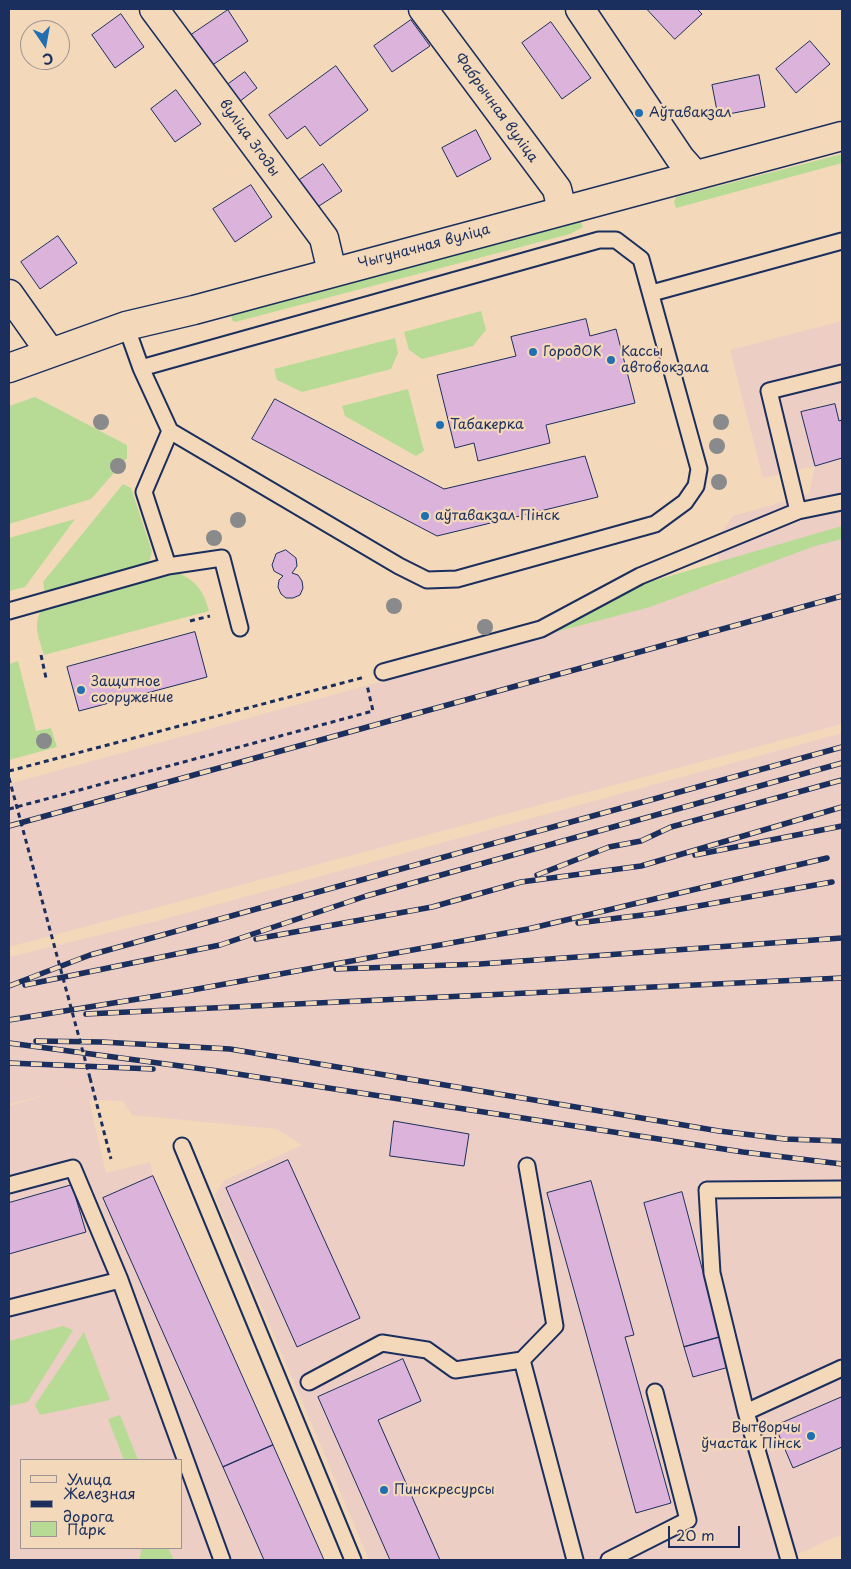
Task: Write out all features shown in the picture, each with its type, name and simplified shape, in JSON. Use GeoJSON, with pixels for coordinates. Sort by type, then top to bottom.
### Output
{"type":"FeatureCollection","features":[{"type":"Feature","properties":{"kind":"street","name":"вуліца Згоды"},"geometry":{"type":"LineString","coordinates":[[154,9],[324,238],[332,272]]}},
{"type":"Feature","properties":{"kind":"street","name":"Фабрычная вуліца"},"geometry":{"type":"LineString","coordinates":[[423,9],[557,189],[562,210]]}},
{"type":"Feature","properties":{"kind":"street"},"geometry":{"type":"LineString","coordinates":[[580,9],[680,158],[695,175]]}},
{"type":"Feature","properties":{"kind":"street","name":"Чыгуначная вуліца"},"geometry":{"type":"LineString","coordinates":[[9,368],[126,326],[842,136]]}},
{"type":"Feature","properties":{"kind":"street"},"geometry":{"type":"LineString","coordinates":[[9,294],[50,352]]}},
{"type":"Feature","properties":{"kind":"lane"},"geometry":{"type":"LineString","coordinates":[[126,326],[141,368],[170,431],[390,561],[427,580],[458,579],[655,524],[685,502],[696,486],[699,469],[652,293],[641,259],[616,240],[599,240],[141,368]]}},
{"type":"Feature","properties":{"kind":"lane"},"geometry":{"type":"LineString","coordinates":[[652,293],[842,241]]}},
{"type":"Feature","properties":{"kind":"lane"},"geometry":{"type":"LineString","coordinates":[[798,511],[769,391],[842,373]]}},
{"type":"Feature","properties":{"kind":"lane"},"geometry":{"type":"LineString","coordinates":[[168,566],[144,492],[170,431]]}},
{"type":"Feature","properties":{"kind":"lane"},"geometry":{"type":"LineString","coordinates":[[383,672],[541,629],[640,576],[798,511],[842,502]]}},
{"type":"Feature","properties":{"kind":"lane"},"geometry":{"type":"LineString","coordinates":[[9,611],[168,566],[222,558],[240,628]]}},
{"type":"Feature","properties":{"kind":"lane"},"geometry":{"type":"LineString","coordinates":[[182,1146],[353,1560]]}},
{"type":"Feature","properties":{"kind":"lane"},"geometry":{"type":"LineString","coordinates":[[309,1382],[382,1343],[427,1350],[455,1370],[522,1360],[555,1326],[528,1166]]}},
{"type":"Feature","properties":{"kind":"lane"},"geometry":{"type":"LineString","coordinates":[[9,1184],[73,1168],[120,1280],[222,1560]]}},
{"type":"Feature","properties":{"kind":"lane"},"geometry":{"type":"LineString","coordinates":[[789,1560],[746,1412],[712,1273],[707,1190],[842,1188]]}},
{"type":"Feature","properties":{"kind":"lane"},"geometry":{"type":"LineString","coordinates":[[9,1308],[120,1280]]}},
{"type":"Feature","properties":{"kind":"lane"},"geometry":{"type":"LineString","coordinates":[[522,1360],[576,1560]]}},
{"type":"Feature","properties":{"kind":"lane"},"geometry":{"type":"LineString","coordinates":[[746,1412],[842,1368]]}},
{"type":"Feature","properties":{"kind":"lane"},"geometry":{"type":"LineString","coordinates":[[609,1560],[688,1520],[655,1392]]}},
{"type":"Feature","properties":{"kind":"path"},"geometry":{"type":"LineString","coordinates":[[190,622],[210,616]]}},
{"type":"Feature","properties":{"kind":"path"},"geometry":{"type":"LineString","coordinates":[[41,655],[46,678]]}},
{"type":"Feature","properties":{"kind":"path"},"geometry":{"type":"LineString","coordinates":[[9,771],[383,672]]}},
{"type":"Feature","properties":{"kind":"path"},"geometry":{"type":"LineString","coordinates":[[9,809],[373,711],[364,677]]}},
{"type":"Feature","properties":{"kind":"path"},"geometry":{"type":"LineString","coordinates":[[9,778],[110,1159]]}},
{"type":"Feature","properties":{"kind":"shaded area"},"geometry":{"type":"Polygon","coordinates":[[[842,321],[842,724],[9,947],[9,784],[496,650],[725,581],[714,542],[733,516],[809,494],[815,466],[763,478],[730,350],[842,321]]]}},
{"type":"Feature","properties":{"kind":"shaded area"},"geometry":{"type":"Polygon","coordinates":[[[842,733],[842,1534],[785,1560],[369,1560],[215,1196],[223,1181],[302,1145],[277,1129],[132,1115],[123,1101],[89,1100],[106,1173],[150,1162],[153,1176],[324,1560],[9,1560],[9,1106],[49,1094],[9,1104],[9,957],[157,921],[842,733]]]}},
{"type":"Feature","properties":{"kind":"green space"},"geometry":{"type":"Polygon","coordinates":[[[842,154],[842,163],[676,208],[674,202],[676,197],[842,154]]]}},
{"type":"Feature","properties":{"kind":"green space"},"geometry":{"type":"Polygon","coordinates":[[[580,219],[583,227],[570,234],[235,322],[232,320],[231,315],[235,311],[580,219]]]}},
{"type":"Feature","properties":{"kind":"green space"},"geometry":{"type":"Polygon","coordinates":[[[481,311],[486,330],[473,346],[422,359],[409,350],[404,332],[481,311]]]}},
{"type":"Feature","properties":{"kind":"green space"},"geometry":{"type":"Polygon","coordinates":[[[395,338],[398,353],[391,369],[302,392],[277,380],[274,369],[395,338]]]}},
{"type":"Feature","properties":{"kind":"green space"},"geometry":{"type":"Polygon","coordinates":[[[408,389],[424,451],[416,456],[345,416],[342,406],[408,389]]]}},
{"type":"Feature","properties":{"kind":"green space"},"geometry":{"type":"Polygon","coordinates":[[[35,397],[127,445],[127,458],[91,499],[9,524],[9,406],[35,397]]]}},
{"type":"Feature","properties":{"kind":"green space"},"geometry":{"type":"Polygon","coordinates":[[[123,484],[131,488],[152,551],[150,560],[134,569],[45,594],[43,582],[123,484]]]}},
{"type":"Feature","properties":{"kind":"green space"},"geometry":{"type":"Polygon","coordinates":[[[75,519],[25,587],[9,591],[9,538],[75,519]]]}},
{"type":"Feature","properties":{"kind":"green space"},"geometry":{"type":"Polygon","coordinates":[[[842,526],[842,539],[815,546],[650,607],[548,634],[632,587],[842,526]]]}},
{"type":"Feature","properties":{"kind":"green space"},"geometry":{"type":"Polygon","coordinates":[[[178,573],[185,576],[199,588],[205,598],[209,611],[44,655],[37,626],[42,609],[178,573]]]}},
{"type":"Feature","properties":{"kind":"green space"},"geometry":{"type":"Polygon","coordinates":[[[18,661],[36,731],[51,728],[57,747],[9,760],[9,664],[18,661]]]}},
{"type":"Feature","properties":{"kind":"green space"},"geometry":{"type":"Polygon","coordinates":[[[63,1326],[73,1330],[28,1402],[9,1406],[9,1341],[63,1326]]]}},
{"type":"Feature","properties":{"kind":"green space"},"geometry":{"type":"Polygon","coordinates":[[[84,1332],[110,1400],[40,1415],[35,1405],[84,1332]]]}},
{"type":"Feature","properties":{"kind":"green space"},"geometry":{"type":"Polygon","coordinates":[[[120,1415],[138,1459],[124,1459],[108,1419],[120,1415]]]}},
{"type":"Feature","properties":{"kind":"green space"},"geometry":{"type":"Polygon","coordinates":[[[142,1549],[168,1549],[174,1560],[139,1560],[142,1549]]]}},
{"type":"Feature","properties":{"kind":"building"},"geometry":{"type":"Polygon","coordinates":[[[647,9],[697,9],[702,14],[675,39],[647,9]]]}},
{"type":"Feature","properties":{"kind":"building"},"geometry":{"type":"Polygon","coordinates":[[[228,10],[248,41],[211,66],[191,35],[228,10]]]}},
{"type":"Feature","properties":{"kind":"building"},"geometry":{"type":"Polygon","coordinates":[[[121,14],[144,47],[115,68],[92,35],[121,14]]]}},
{"type":"Feature","properties":{"kind":"building"},"geometry":{"type":"Polygon","coordinates":[[[411,20],[430,46],[392,72],[374,46],[411,20]]]}},
{"type":"Feature","properties":{"kind":"building"},"geometry":{"type":"Polygon","coordinates":[[[551,22],[591,78],[562,99],[522,43],[551,22]]]}},
{"type":"Feature","properties":{"kind":"building"},"geometry":{"type":"Polygon","coordinates":[[[810,41],[830,64],[796,93],[776,69],[810,41]]]}},
{"type":"Feature","properties":{"kind":"building"},"geometry":{"type":"Polygon","coordinates":[[[336,66],[368,110],[320,146],[305,126],[287,139],[269,115],[336,66]]]}},
{"type":"Feature","properties":{"kind":"building"},"geometry":{"type":"Polygon","coordinates":[[[245,72],[257,88],[239,102],[227,85],[245,72]]]}},
{"type":"Feature","properties":{"kind":"building"},"geometry":{"type":"Polygon","coordinates":[[[759,75],[765,107],[718,116],[712,85],[759,75]]]}},
{"type":"Feature","properties":{"kind":"building"},"geometry":{"type":"Polygon","coordinates":[[[176,90],[201,124],[175,142],[151,109],[176,90]]]}},
{"type":"Feature","properties":{"kind":"building"},"geometry":{"type":"Polygon","coordinates":[[[476,130],[491,159],[457,177],[442,148],[476,130]]]}},
{"type":"Feature","properties":{"kind":"building"},"geometry":{"type":"Polygon","coordinates":[[[323,164],[342,191],[316,208],[298,181],[323,164]]]}},
{"type":"Feature","properties":{"kind":"building"},"geometry":{"type":"Polygon","coordinates":[[[251,185],[272,217],[235,242],[213,209],[251,185]]]}},
{"type":"Feature","properties":{"kind":"building"},"geometry":{"type":"Polygon","coordinates":[[[58,236],[77,263],[40,289],[21,262],[58,236]]]}},
{"type":"Feature","properties":{"kind":"building"},"geometry":{"type":"Polygon","coordinates":[[[586,319],[590,336],[616,329],[635,403],[546,425],[550,443],[478,461],[474,443],[455,448],[437,375],[516,356],[511,337],[586,319]]]}},
{"type":"Feature","properties":{"kind":"building"},"geometry":{"type":"Polygon","coordinates":[[[275,399],[444,489],[585,456],[598,497],[437,536],[252,439],[275,399]]]}},
{"type":"Feature","properties":{"kind":"building"},"geometry":{"type":"Polygon","coordinates":[[[835,404],[839,421],[842,420],[842,458],[815,466],[801,412],[835,404]]]}},
{"type":"Feature","properties":{"kind":"building"},"geometry":{"type":"Polygon","coordinates":[[[286,550],[296,558],[297,566],[292,573],[298,575],[302,581],[303,588],[300,595],[293,598],[286,598],[281,594],[278,587],[279,580],[283,576],[274,571],[272,565],[276,554],[286,550]]]}},
{"type":"Feature","properties":{"kind":"building"},"geometry":{"type":"Polygon","coordinates":[[[195,632],[207,677],[79,711],[67,667],[195,632]]]}},
{"type":"Feature","properties":{"kind":"building"},"geometry":{"type":"Polygon","coordinates":[[[394,1121],[469,1134],[464,1166],[390,1156],[394,1121]]]}},
{"type":"Feature","properties":{"kind":"building"},"geometry":{"type":"Polygon","coordinates":[[[288,1160],[360,1318],[297,1347],[226,1188],[288,1160]]]}},
{"type":"Feature","properties":{"kind":"building"},"geometry":{"type":"Polygon","coordinates":[[[153,1176],[273,1445],[223,1467],[103,1198],[153,1176]]]}},
{"type":"Feature","properties":{"kind":"building"},"geometry":{"type":"Polygon","coordinates":[[[591,1181],[634,1335],[625,1337],[671,1503],[636,1513],[547,1193],[591,1181]]]}},
{"type":"Feature","properties":{"kind":"building"},"geometry":{"type":"Polygon","coordinates":[[[72,1185],[86,1232],[9,1254],[9,1203],[72,1185]]]}},
{"type":"Feature","properties":{"kind":"building"},"geometry":{"type":"Polygon","coordinates":[[[682,1192],[720,1337],[684,1347],[644,1203],[682,1192]]]}},
{"type":"Feature","properties":{"kind":"building"},"geometry":{"type":"Polygon","coordinates":[[[720,1337],[729,1367],[693,1377],[684,1347],[720,1337]]]}},
{"type":"Feature","properties":{"kind":"building","name":"Пинскресурсы"},"geometry":{"type":"Polygon","coordinates":[[[403,1359],[421,1401],[378,1420],[440,1560],[390,1560],[318,1397],[403,1359]]]}},
{"type":"Feature","properties":{"kind":"building","name":"Вытворчы ўчастак Пінск"},"geometry":{"type":"Polygon","coordinates":[[[842,1397],[842,1447],[793,1468],[775,1426],[842,1397]]]}},
{"type":"Feature","properties":{"kind":"building"},"geometry":{"type":"Polygon","coordinates":[[[273,1445],[324,1560],[264,1560],[223,1467],[273,1445]]]}},
{"type":"Feature","properties":{"kind":"railway"},"geometry":{"type":"LineString","coordinates":[[9,826],[842,596]]}},
{"type":"Feature","properties":{"kind":"railway"},"geometry":{"type":"LineString","coordinates":[[9,986],[90,955],[842,747]]}},
{"type":"Feature","properties":{"kind":"railway"},"geometry":{"type":"LineString","coordinates":[[25,985],[220,945],[366,896],[842,763]]}},
{"type":"Feature","properties":{"kind":"railway"},"geometry":{"type":"LineString","coordinates":[[537,875],[609,847],[641,841],[671,827],[842,780]]}},
{"type":"Feature","properties":{"kind":"railway"},"geometry":{"type":"LineString","coordinates":[[256,939],[432,907],[521,882],[641,866],[842,807]]}},
{"type":"Feature","properties":{"kind":"railway"},"geometry":{"type":"LineString","coordinates":[[695,855],[842,826]]}},
{"type":"Feature","properties":{"kind":"railway"},"geometry":{"type":"LineString","coordinates":[[9,1020],[181,992],[528,929],[827,858]]}},
{"type":"Feature","properties":{"kind":"railway"},"geometry":{"type":"LineString","coordinates":[[578,923],[659,913],[832,882]]}},
{"type":"Feature","properties":{"kind":"railway"},"geometry":{"type":"LineString","coordinates":[[336,969],[480,964],[842,938]]}},
{"type":"Feature","properties":{"kind":"railway"},"geometry":{"type":"LineString","coordinates":[[86,1014],[842,978]]}},
{"type":"Feature","properties":{"kind":"railway"},"geometry":{"type":"LineString","coordinates":[[36,1041],[102,1042],[230,1049],[719,1131],[785,1139],[842,1141]]}},
{"type":"Feature","properties":{"kind":"railway"},"geometry":{"type":"LineString","coordinates":[[9,1043],[218,1071],[743,1152],[842,1164]]}},
{"type":"Feature","properties":{"kind":"railway"},"geometry":{"type":"LineString","coordinates":[[9,1063],[153,1069]]}},
{"type":"Feature","properties":{"kind":"place","name":"Аўтавакзал"},"geometry":{"type":"Point","coordinates":[639,113]}},
{"type":"Feature","properties":{"kind":"place","name":"ГородОК"},"geometry":{"type":"Point","coordinates":[533,352]}},
{"type":"Feature","properties":{"kind":"place","name":"Кассы автовокзала"},"geometry":{"type":"Point","coordinates":[611,360]}},
{"type":"Feature","properties":{"kind":"place","name":"Табакерка"},"geometry":{"type":"Point","coordinates":[440,425]}},
{"type":"Feature","properties":{"kind":"place","name":"аўтавакзал Пінск"},"geometry":{"type":"Point","coordinates":[425,516]}},
{"type":"Feature","properties":{"kind":"place","name":"Защитное сооружение"},"geometry":{"type":"Point","coordinates":[81,690]}},
{"type":"Feature","properties":{"kind":"place","name":"Вытворчы ўчастак Пінск"},"geometry":{"type":"Point","coordinates":[811,1436]}},
{"type":"Feature","properties":{"kind":"place","name":"Пинскресурсы"},"geometry":{"type":"Point","coordinates":[384,1490]}}]}
